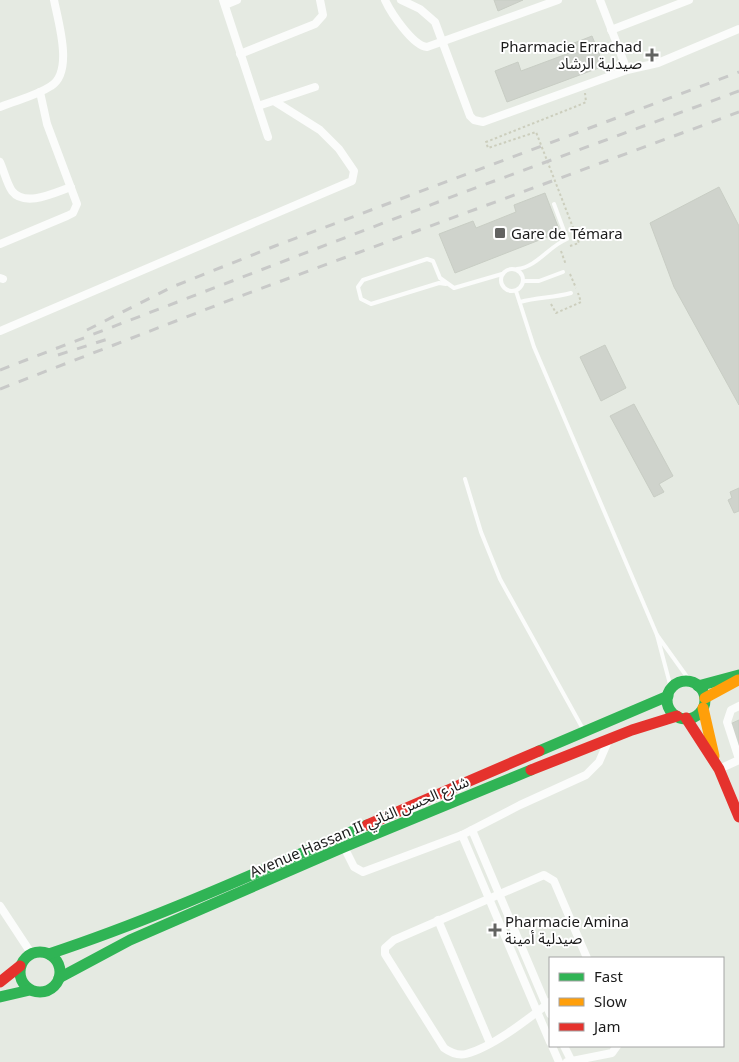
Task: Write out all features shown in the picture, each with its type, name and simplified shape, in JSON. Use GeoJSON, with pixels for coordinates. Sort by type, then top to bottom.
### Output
{"type":"FeatureCollection","features":[{"type":"Feature","properties":{"kind":"main road","name":"Avenue Hassan II شارع الحسن الثاني"},"geometry":{"type":"LineString","coordinates":[[49,954],[104,936],[193,900],[584,731],[670,692],[683,681],[694,684],[739,675]]}},
{"type":"Feature","properties":{"kind":"main road","name":"Avenue Hassan II شارع الحسن الثاني"},"geometry":{"type":"LineString","coordinates":[[60,978],[130,940],[344,847],[609,739],[681,717],[696,716],[704,703],[739,679]]}},
{"type":"Feature","properties":{"kind":"main road"},"geometry":{"type":"LineString","coordinates":[[694,684],[704,703],[718,767],[739,817]]}},
{"type":"Feature","properties":{"kind":"main road"},"geometry":{"type":"LineString","coordinates":[[670,692],[669,708],[681,717],[718,767]]}},
{"type":"Feature","properties":{"kind":"main road"},"geometry":{"type":"LineString","coordinates":[[0,982],[20,966],[31,953],[40,952],[49,954],[56,960],[60,969],[60,978],[48,992],[38,993],[30,990],[23,984],[19,976],[20,966]]}},
{"type":"Feature","properties":{"kind":"main road"},"geometry":{"type":"LineString","coordinates":[[0,997],[30,990]]}},
{"type":"Feature","properties":{"kind":"street"},"geometry":{"type":"LineString","coordinates":[[0,107],[54,85],[62,71],[63,50],[54,0]]}},
{"type":"Feature","properties":{"kind":"street"},"geometry":{"type":"LineString","coordinates":[[237,0],[224,2],[268,137]]}},
{"type":"Feature","properties":{"kind":"street"},"geometry":{"type":"LineString","coordinates":[[240,54],[315,24],[323,15],[320,0]]}},
{"type":"Feature","properties":{"kind":"street"},"geometry":{"type":"LineString","coordinates":[[385,0],[394,16],[417,44],[426,48],[558,0]]}},
{"type":"Feature","properties":{"kind":"street"},"geometry":{"type":"LineString","coordinates":[[401,0],[420,9],[432,18],[470,116],[478,121],[488,122],[626,70],[658,63],[739,29]]}},
{"type":"Feature","properties":{"kind":"street"},"geometry":{"type":"LineString","coordinates":[[600,0],[626,70]]}},
{"type":"Feature","properties":{"kind":"street"},"geometry":{"type":"LineString","coordinates":[[611,30],[689,0]]}},
{"type":"Feature","properties":{"kind":"street"},"geometry":{"type":"LineString","coordinates":[[258,106],[315,88]]}},
{"type":"Feature","properties":{"kind":"street"},"geometry":{"type":"LineString","coordinates":[[0,244],[73,212],[77,204],[47,124],[40,92]]}},
{"type":"Feature","properties":{"kind":"street"},"geometry":{"type":"LineString","coordinates":[[0,331],[352,181],[354,171],[329,139],[320,130],[274,101]]}},
{"type":"Feature","properties":{"kind":"street"},"geometry":{"type":"LineString","coordinates":[[0,162],[12,192],[22,198],[35,198],[71,187]]}},
{"type":"Feature","properties":{"kind":"street"},"geometry":{"type":"LineString","coordinates":[[0,188],[10,185]]}},
{"type":"Feature","properties":{"kind":"street"},"geometry":{"type":"LineString","coordinates":[[718,767],[739,760],[727,722],[731,710],[739,706]]}},
{"type":"Feature","properties":{"kind":"street"},"geometry":{"type":"LineString","coordinates":[[344,847],[354,866],[363,872],[462,835],[520,805],[586,775],[599,762],[609,739]]}},
{"type":"Feature","properties":{"kind":"street"},"geometry":{"type":"LineString","coordinates":[[472,830],[499,894],[548,1004],[490,1043],[466,1054],[454,1054],[444,1048],[385,954],[385,948],[390,942],[438,920],[499,894],[540,876],[552,878],[587,957]]}},
{"type":"Feature","properties":{"kind":"street"},"geometry":{"type":"LineString","coordinates":[[462,835],[549,1040]]}},
{"type":"Feature","properties":{"kind":"street"},"geometry":{"type":"LineString","coordinates":[[0,906],[31,953]]}},
{"type":"Feature","properties":{"kind":"street"},"geometry":{"type":"LineString","coordinates":[[438,920],[490,1043]]}},
{"type":"Feature","properties":{"kind":"street"},"geometry":{"type":"LineString","coordinates":[[552,1047],[559,1062]]}},
{"type":"Feature","properties":{"kind":"street"},"geometry":{"type":"LineString","coordinates":[[564,1047],[569,1061],[612,1053],[616,1047]]}},
{"type":"Feature","properties":{"kind":"street"},"geometry":{"type":"LineString","coordinates":[[612,1053],[616,1062]]}},
{"type":"Feature","properties":{"kind":"lane"},"geometry":{"type":"LineString","coordinates":[[446,284],[440,278],[434,261],[427,259],[363,280],[358,287],[361,299],[371,304],[439,283],[458,287],[502,274],[506,270],[523,268],[540,259],[556,243],[567,239],[554,204]]}},
{"type":"Feature","properties":{"kind":"lane"},"geometry":{"type":"LineString","coordinates":[[502,274],[502,285],[506,289],[516,291],[521,288],[524,281],[521,272],[517,269]]}},
{"type":"Feature","properties":{"kind":"lane"},"geometry":{"type":"LineString","coordinates":[[524,281],[538,281],[563,272]]}},
{"type":"Feature","properties":{"kind":"lane"},"geometry":{"type":"LineString","coordinates":[[516,291],[534,347],[657,635],[670,692]]}},
{"type":"Feature","properties":{"kind":"lane"},"geometry":{"type":"LineString","coordinates":[[520,302],[538,296],[549,299],[571,293]]}},
{"type":"Feature","properties":{"kind":"lane"},"geometry":{"type":"LineString","coordinates":[[465,479],[481,532],[500,579],[584,731]]}},
{"type":"Feature","properties":{"kind":"lane"},"geometry":{"type":"LineString","coordinates":[[657,635],[694,684]]}},
{"type":"Feature","properties":{"kind":"path"},"geometry":{"type":"LineString","coordinates":[[549,299],[556,313],[581,302],[560,250],[579,242],[538,136],[536,132],[488,148],[486,142],[586,102],[584,86]]}},
{"type":"Feature","properties":{"kind":"building"},"geometry":{"type":"Polygon","coordinates":[[[494,0],[523,0],[498,11],[494,0]]]}},
{"type":"Feature","properties":{"kind":"building"},"geometry":{"type":"Polygon","coordinates":[[[592,36],[604,66],[507,102],[495,71],[518,62],[521,71],[572,52],[569,45],[592,36]]]}},
{"type":"Feature","properties":{"kind":"building"},"geometry":{"type":"Polygon","coordinates":[[[719,187],[739,226],[739,405],[674,287],[650,223],[719,187]]]}},
{"type":"Feature","properties":{"kind":"building","name":"Gare de Témara"},"geometry":{"type":"Polygon","coordinates":[[[545,193],[560,232],[455,273],[439,234],[473,221],[476,228],[516,212],[514,205],[545,193]]]}},
{"type":"Feature","properties":{"kind":"building"},"geometry":{"type":"Polygon","coordinates":[[[605,345],[626,388],[601,401],[580,357],[605,345]]]}},
{"type":"Feature","properties":{"kind":"building"},"geometry":{"type":"Polygon","coordinates":[[[634,404],[673,476],[659,484],[664,492],[654,497],[610,416],[634,404]]]}},
{"type":"Feature","properties":{"kind":"building"},"geometry":{"type":"Polygon","coordinates":[[[739,488],[739,511],[734,513],[728,500],[732,498],[730,492],[739,488]]]}},
{"type":"Feature","properties":{"kind":"building"},"geometry":{"type":"Polygon","coordinates":[[[739,720],[739,746],[728,725],[739,720]]]}},
{"type":"Feature","properties":{"kind":"railway"},"geometry":{"type":"LineString","coordinates":[[87,330],[172,287],[275,246],[739,72]]}},
{"type":"Feature","properties":{"kind":"railway"},"geometry":{"type":"LineString","coordinates":[[0,370],[459,194],[739,91]]}},
{"type":"Feature","properties":{"kind":"railway"},"geometry":{"type":"LineString","coordinates":[[0,389],[238,297],[739,112]]}},
{"type":"Feature","properties":{"kind":"railway"},"geometry":{"type":"LineString","coordinates":[[58,355],[111,338]]}},
{"type":"Feature","properties":{"kind":"traffic: fast"},"geometry":{"type":"LineString","coordinates":[[698,686],[739,675]]}},
{"type":"Feature","properties":{"kind":"traffic: fast"},"geometry":{"type":"LineString","coordinates":[[686,681],[699,687],[705,700],[699,713],[686,719],[673,713],[667,700],[673,687],[686,681]]}},
{"type":"Feature","properties":{"kind":"traffic: fast"},"geometry":{"type":"LineString","coordinates":[[539,751],[668,696]]}},
{"type":"Feature","properties":{"kind":"traffic: fast"},"geometry":{"type":"LineString","coordinates":[[59,978],[130,940],[344,847],[531,770]]}},
{"type":"Feature","properties":{"kind":"traffic: fast"},"geometry":{"type":"LineString","coordinates":[[49,954],[170,909],[367,825]]}},
{"type":"Feature","properties":{"kind":"traffic: fast"},"geometry":{"type":"LineString","coordinates":[[44,952],[51,955],[57,961],[60,972],[59,980],[51,989],[44,992],[36,992],[29,989],[21,980],[20,968],[23,961],[32,953],[44,952]]}},
{"type":"Feature","properties":{"kind":"traffic: fast"},"geometry":{"type":"LineString","coordinates":[[0,997],[30,990]]}},
{"type":"Feature","properties":{"kind":"traffic: slow"},"geometry":{"type":"LineString","coordinates":[[705,698],[738,680]]}},
{"type":"Feature","properties":{"kind":"traffic: slow"},"geometry":{"type":"LineString","coordinates":[[703,708],[714,756]]}},
{"type":"Feature","properties":{"kind":"traffic: jam"},"geometry":{"type":"LineString","coordinates":[[531,770],[632,730],[677,716]]}},
{"type":"Feature","properties":{"kind":"traffic: jam"},"geometry":{"type":"LineString","coordinates":[[686,718],[719,769],[739,817]]}},
{"type":"Feature","properties":{"kind":"traffic: jam"},"geometry":{"type":"LineString","coordinates":[[367,825],[539,751]]}},
{"type":"Feature","properties":{"kind":"traffic: jam"},"geometry":{"type":"LineString","coordinates":[[0,982],[20,966]]}},
{"type":"Feature","properties":{"kind":"place","name":"Pharmacie Errachad صيدلية الرشاد"},"geometry":{"type":"Point","coordinates":[652,55]}},
{"type":"Feature","properties":{"kind":"place","name":"Gare de Témara"},"geometry":{"type":"Point","coordinates":[500,233]}},
{"type":"Feature","properties":{"kind":"place","name":"Pharmacie Amina صيدلية أمينة"},"geometry":{"type":"Point","coordinates":[495,930]}}]}
